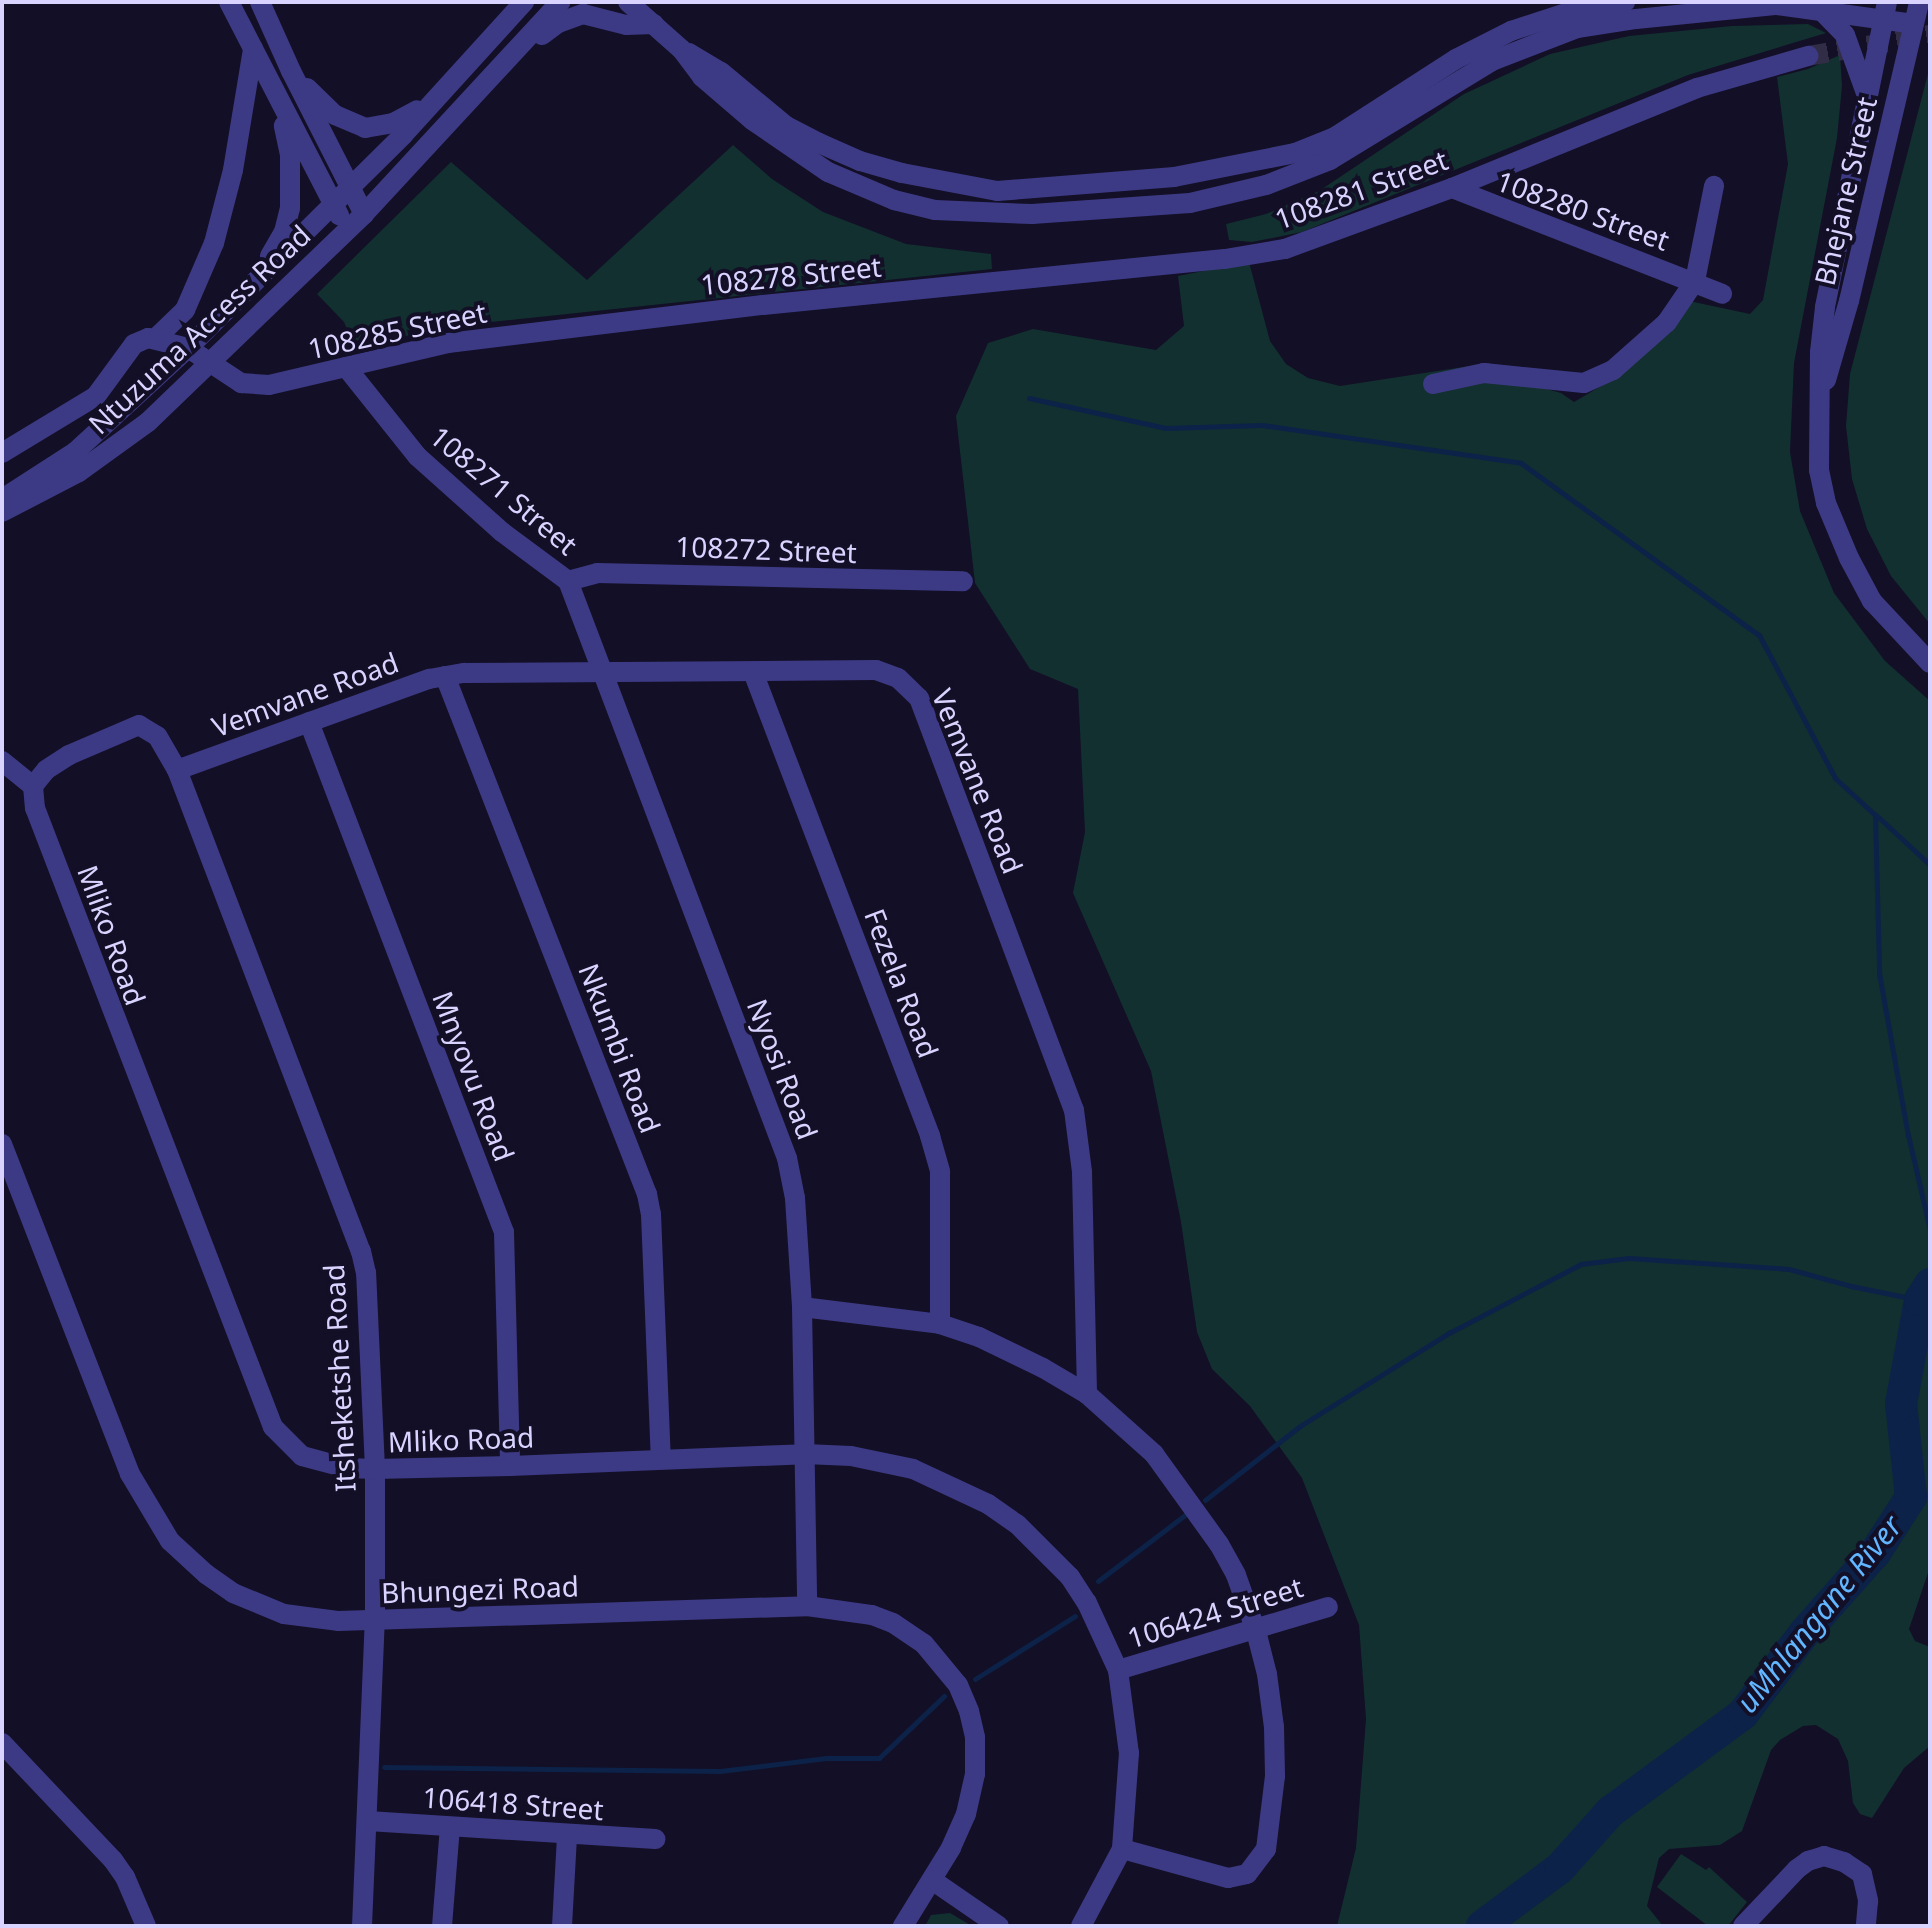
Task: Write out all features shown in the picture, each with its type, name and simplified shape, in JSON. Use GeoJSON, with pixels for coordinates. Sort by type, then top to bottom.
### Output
{"type":"FeatureCollection","features":[{"type":"Feature","properties":{"kind":"street","name":"Ntuzuma Access Road"},"geometry":{"type":"LineString","coordinates":[[229,2],[348,230]]}},
{"type":"Feature","properties":{"kind":"street"},"geometry":{"type":"LineString","coordinates":[[260,2],[291,71],[364,214]]}},
{"type":"Feature","properties":{"kind":"street"},"geometry":{"type":"LineString","coordinates":[[332,204],[437,99],[524,2]]}},
{"type":"Feature","properties":{"kind":"street"},"geometry":{"type":"LineString","coordinates":[[490,79],[560,2]]}},
{"type":"Feature","properties":{"kind":"street"},"geometry":{"type":"LineString","coordinates":[[628,2],[682,50],[702,77],[752,120],[806,159],[853,184],[894,200],[935,210],[1057,213],[1190,203],[1266,185],[1330,160],[1492,61],[1577,28],[1777,5],[1885,11],[1912,9]]}},
{"type":"Feature","properties":{"kind":"street"},"geometry":{"type":"LineString","coordinates":[[682,50],[721,72],[786,126],[846,155],[902,173],[997,191],[1174,177],[1295,153],[1335,137],[1456,59],[1511,31],[1569,12],[1625,2]]}},
{"type":"Feature","properties":{"kind":"street"},"geometry":{"type":"LineString","coordinates":[[1820,9],[1845,35],[1867,97]]}},
{"type":"Feature","properties":{"kind":"street","name":"Bhejane Street"},"geometry":{"type":"LineString","coordinates":[[1822,391],[1849,301],[1912,9]]}},
{"type":"Feature","properties":{"kind":"street","name":"Bhejane Street"},"geometry":{"type":"LineString","coordinates":[[1885,11],[1825,307],[1820,352],[1819,470],[1826,503],[1849,558],[1872,601],[1930,663]]}},
{"type":"Feature","properties":{"kind":"street"},"geometry":{"type":"LineString","coordinates":[[490,79],[571,16],[593,15],[626,25],[654,24]]}},
{"type":"Feature","properties":{"kind":"street"},"geometry":{"type":"LineString","coordinates":[[2,453],[96,396],[134,344],[156,338],[185,310],[214,243],[233,170],[253,49]]}},
{"type":"Feature","properties":{"kind":"street","name":"108281 Street"},"geometry":{"type":"LineString","coordinates":[[913,290],[1225,259],[1285,249],[1452,188],[1697,88],[1808,56]]}},
{"type":"Feature","properties":{"kind":"street"},"geometry":{"type":"LineString","coordinates":[[291,71],[335,115],[365,128],[393,123],[437,99]]}},
{"type":"Feature","properties":{"kind":"street","name":"Ntuzuma Access Road"},"geometry":{"type":"LineString","coordinates":[[2,512],[68,478],[112,450],[214,362],[364,214],[490,79]]}},
{"type":"Feature","properties":{"kind":"street"},"geometry":{"type":"LineString","coordinates":[[247,290],[274,250],[288,219],[290,155],[276,95]]}},
{"type":"Feature","properties":{"kind":"street","name":"108280 Street"},"geometry":{"type":"LineString","coordinates":[[1695,281],[1714,186]]}},
{"type":"Feature","properties":{"kind":"street","name":"108280 Street"},"geometry":{"type":"LineString","coordinates":[[1452,188],[1722,294]]}},
{"type":"Feature","properties":{"kind":"street","name":"Ntuzuma Access Road"},"geometry":{"type":"LineString","coordinates":[[2,499],[75,452],[188,348],[332,204]]}},
{"type":"Feature","properties":{"kind":"street"},"geometry":{"type":"LineString","coordinates":[[1433,384],[1484,373],[1571,384],[1600,379],[1667,322],[1695,281]]}},
{"type":"Feature","properties":{"kind":"street","name":"108278 Street"},"geometry":{"type":"LineString","coordinates":[[675,317],[913,290]]}},
{"type":"Feature","properties":{"kind":"street","name":"108285 Street"},"geometry":{"type":"LineString","coordinates":[[156,338],[188,348],[214,362],[241,383],[259,385],[448,343],[675,317]]}},
{"type":"Feature","properties":{"kind":"street","name":"108271 Street"},"geometry":{"type":"LineString","coordinates":[[346,367],[417,456],[502,532],[568,581]]}},
{"type":"Feature","properties":{"kind":"street","name":"108272 Street"},"geometry":{"type":"LineString","coordinates":[[568,581],[611,573],[963,581]]}},
{"type":"Feature","properties":{"kind":"street","name":"Nyosi Road"},"geometry":{"type":"LineString","coordinates":[[568,581],[787,1158],[795,1198],[802,1307],[807,1606]]}},
{"type":"Feature","properties":{"kind":"street","name":"Vemvane Road"},"geometry":{"type":"LineString","coordinates":[[177,770],[445,676],[600,671],[876,670],[898,678],[919,698],[1074,1110],[1082,1172],[1087,1394]]}},
{"type":"Feature","properties":{"kind":"street","name":"Fezela Road"},"geometry":{"type":"LineString","coordinates":[[753,672],[932,1144],[940,1172],[940,1324]]}},
{"type":"Feature","properties":{"kind":"street","name":"Nkumbi Road"},"geometry":{"type":"LineString","coordinates":[[445,676],[647,1194],[651,1214],[661,1458]]}},
{"type":"Feature","properties":{"kind":"street","name":"Mnyovu Road"},"geometry":{"type":"LineString","coordinates":[[309,722],[504,1232],[510,1466]]}},
{"type":"Feature","properties":{"kind":"street","name":"Itsheketshe Road"},"geometry":{"type":"LineString","coordinates":[[33,786],[46,770],[69,755],[125,730],[146,726],[157,736],[177,770],[361,1252],[367,1286],[375,1469],[375,1621],[362,1926]]}},
{"type":"Feature","properties":{"kind":"street"},"geometry":{"type":"LineString","coordinates":[[2,761],[33,786]]}},
{"type":"Feature","properties":{"kind":"street","name":"Mliko Road"},"geometry":{"type":"LineString","coordinates":[[33,786],[35,808],[273,1427],[302,1456],[347,1468],[510,1466],[805,1454],[851,1456],[913,1469],[988,1504],[1017,1524],[1070,1577],[1087,1603],[1118,1670],[1129,1753],[1122,1849],[1081,1926]]}},
{"type":"Feature","properties":{"kind":"street","name":"Bhungezi Road"},"geometry":{"type":"LineString","coordinates":[[2,1144],[114,1438],[141,1496],[170,1541],[219,1584],[270,1610],[327,1620],[807,1606],[843,1609],[893,1623],[924,1644],[958,1685],[975,1737],[975,1774],[966,1814],[932,1880],[903,1926]]}},
{"type":"Feature","properties":{"kind":"street"},"geometry":{"type":"LineString","coordinates":[[802,1307],[940,1324],[1008,1350],[1087,1394],[1154,1454],[1199,1512],[1236,1575],[1256,1631],[1274,1727],[1270,1835],[1261,1859],[1247,1874],[1228,1878],[1122,1849]]}},
{"type":"Feature","properties":{"kind":"street","name":"106424 Street"},"geometry":{"type":"LineString","coordinates":[[1118,1670],[1328,1607]]}},
{"type":"Feature","properties":{"kind":"street"},"geometry":{"type":"LineString","coordinates":[[2,1743],[113,1860],[131,1888],[146,1926]]}},
{"type":"Feature","properties":{"kind":"street","name":"106418 Street"},"geometry":{"type":"LineString","coordinates":[[368,1821],[567,1836],[655,1839]]}},
{"type":"Feature","properties":{"kind":"street"},"geometry":{"type":"LineString","coordinates":[[442,1926],[450,1827]]}},
{"type":"Feature","properties":{"kind":"street"},"geometry":{"type":"LineString","coordinates":[[562,1926],[567,1836]]}},
{"type":"Feature","properties":{"kind":"street"},"geometry":{"type":"LineString","coordinates":[[1743,1926],[1797,1869],[1808,1861],[1824,1856],[1844,1862],[1862,1874],[1868,1901],[1866,1926]]}},
{"type":"Feature","properties":{"kind":"street"},"geometry":{"type":"LineString","coordinates":[[932,1880],[999,1926]]}},
{"type":"Feature","properties":{"kind":"green space"},"geometry":{"type":"Polygon","coordinates":[[[1808,24],[1826,33],[1688,75],[1302,232],[1252,242],[1229,240],[1226,224],[1266,214],[1319,191],[1464,94],[1550,54],[1629,36],[1732,26],[1808,24]]]}},
{"type":"Feature","properties":{"kind":"green space"},"geometry":{"type":"Polygon","coordinates":[[[1840,55],[1842,86],[1837,138],[1794,363],[1790,452],[1800,511],[1834,593],[1885,661],[1930,701],[1930,1567],[1909,1629],[1915,1641],[1930,1647],[1930,1746],[1904,1768],[1872,1818],[1860,1814],[1853,1803],[1848,1761],[1838,1739],[1816,1725],[1803,1726],[1780,1740],[1771,1750],[1742,1831],[1720,1845],[1669,1849],[1659,1858],[1647,1906],[1663,1926],[1337,1926],[1356,1848],[1366,1719],[1359,1625],[1302,1478],[1250,1406],[1212,1369],[1197,1332],[1181,1222],[1151,1071],[1073,893],[1085,832],[1078,689],[1030,669],[975,583],[956,416],[988,343],[1033,329],[1156,350],[1184,326],[1178,276],[1249,262],[1270,341],[1286,364],[1308,378],[1340,386],[1489,363],[1522,382],[1561,393],[1574,402],[1618,376],[1689,301],[1750,314],[1763,300],[1788,164],[1777,77],[1808,69],[1840,55]]]}},
{"type":"Feature","properties":{"kind":"green space"},"geometry":{"type":"Polygon","coordinates":[[[1930,66],[1930,624],[1891,576],[1867,529],[1852,479],[1846,426],[1850,374],[1930,66]]]}},
{"type":"Feature","properties":{"kind":"green space"},"geometry":{"type":"Polygon","coordinates":[[[733,145],[772,179],[823,212],[906,244],[991,254],[992,269],[444,327],[355,348],[344,322],[317,294],[451,162],[587,280],[733,145]]]}},
{"type":"Feature","properties":{"kind":"green space"},"geometry":{"type":"Polygon","coordinates":[[[1681,1854],[1706,1870],[1709,1867],[1747,1902],[1728,1926],[1708,1926],[1657,1887],[1681,1854]]]}},
{"type":"Feature","properties":{"kind":"green space"},"geometry":{"type":"Polygon","coordinates":[[[950,1913],[972,1926],[925,1926],[931,1915],[950,1913]]]}},
{"type":"Feature","properties":{"kind":"waterway"},"geometry":{"type":"LineString","coordinates":[[1029,398],[1166,428],[1262,425],[1521,463],[1759,635],[1835,778],[1875,815],[1879,973],[1908,1135],[1930,1230]]}},
{"type":"Feature","properties":{"kind":"waterway"},"geometry":{"type":"LineString","coordinates":[[1876,815],[1930,865]]}},
{"type":"Feature","properties":{"kind":"waterway"},"geometry":{"type":"LineString","coordinates":[[1205,1500],[1300,1426],[1449,1333],[1581,1264],[1629,1258],[1789,1269],[1920,1300]]}},
{"type":"Feature","properties":{"kind":"waterway","name":"uMhlangane River"},"geometry":{"type":"LineString","coordinates":[[1482,1926],[1560,1868],[1610,1812],[1743,1714],[1805,1632],[1875,1553],[1911,1497],[1901,1404],[1920,1300],[1930,1284]]}},
{"type":"Feature","properties":{"kind":"waterway"},"geometry":{"type":"LineString","coordinates":[[1098,1581],[1185,1515]]}},
{"type":"Feature","properties":{"kind":"waterway"},"geometry":{"type":"LineString","coordinates":[[975,1679],[1075,1616]]}},
{"type":"Feature","properties":{"kind":"waterway"},"geometry":{"type":"LineString","coordinates":[[384,1767],[720,1771],[826,1758],[879,1758],[944,1696]]}},
{"type":"Feature","properties":{"kind":"tunnel"},"geometry":{"type":"LineString","coordinates":[[1808,56],[1930,35]]}}]}
